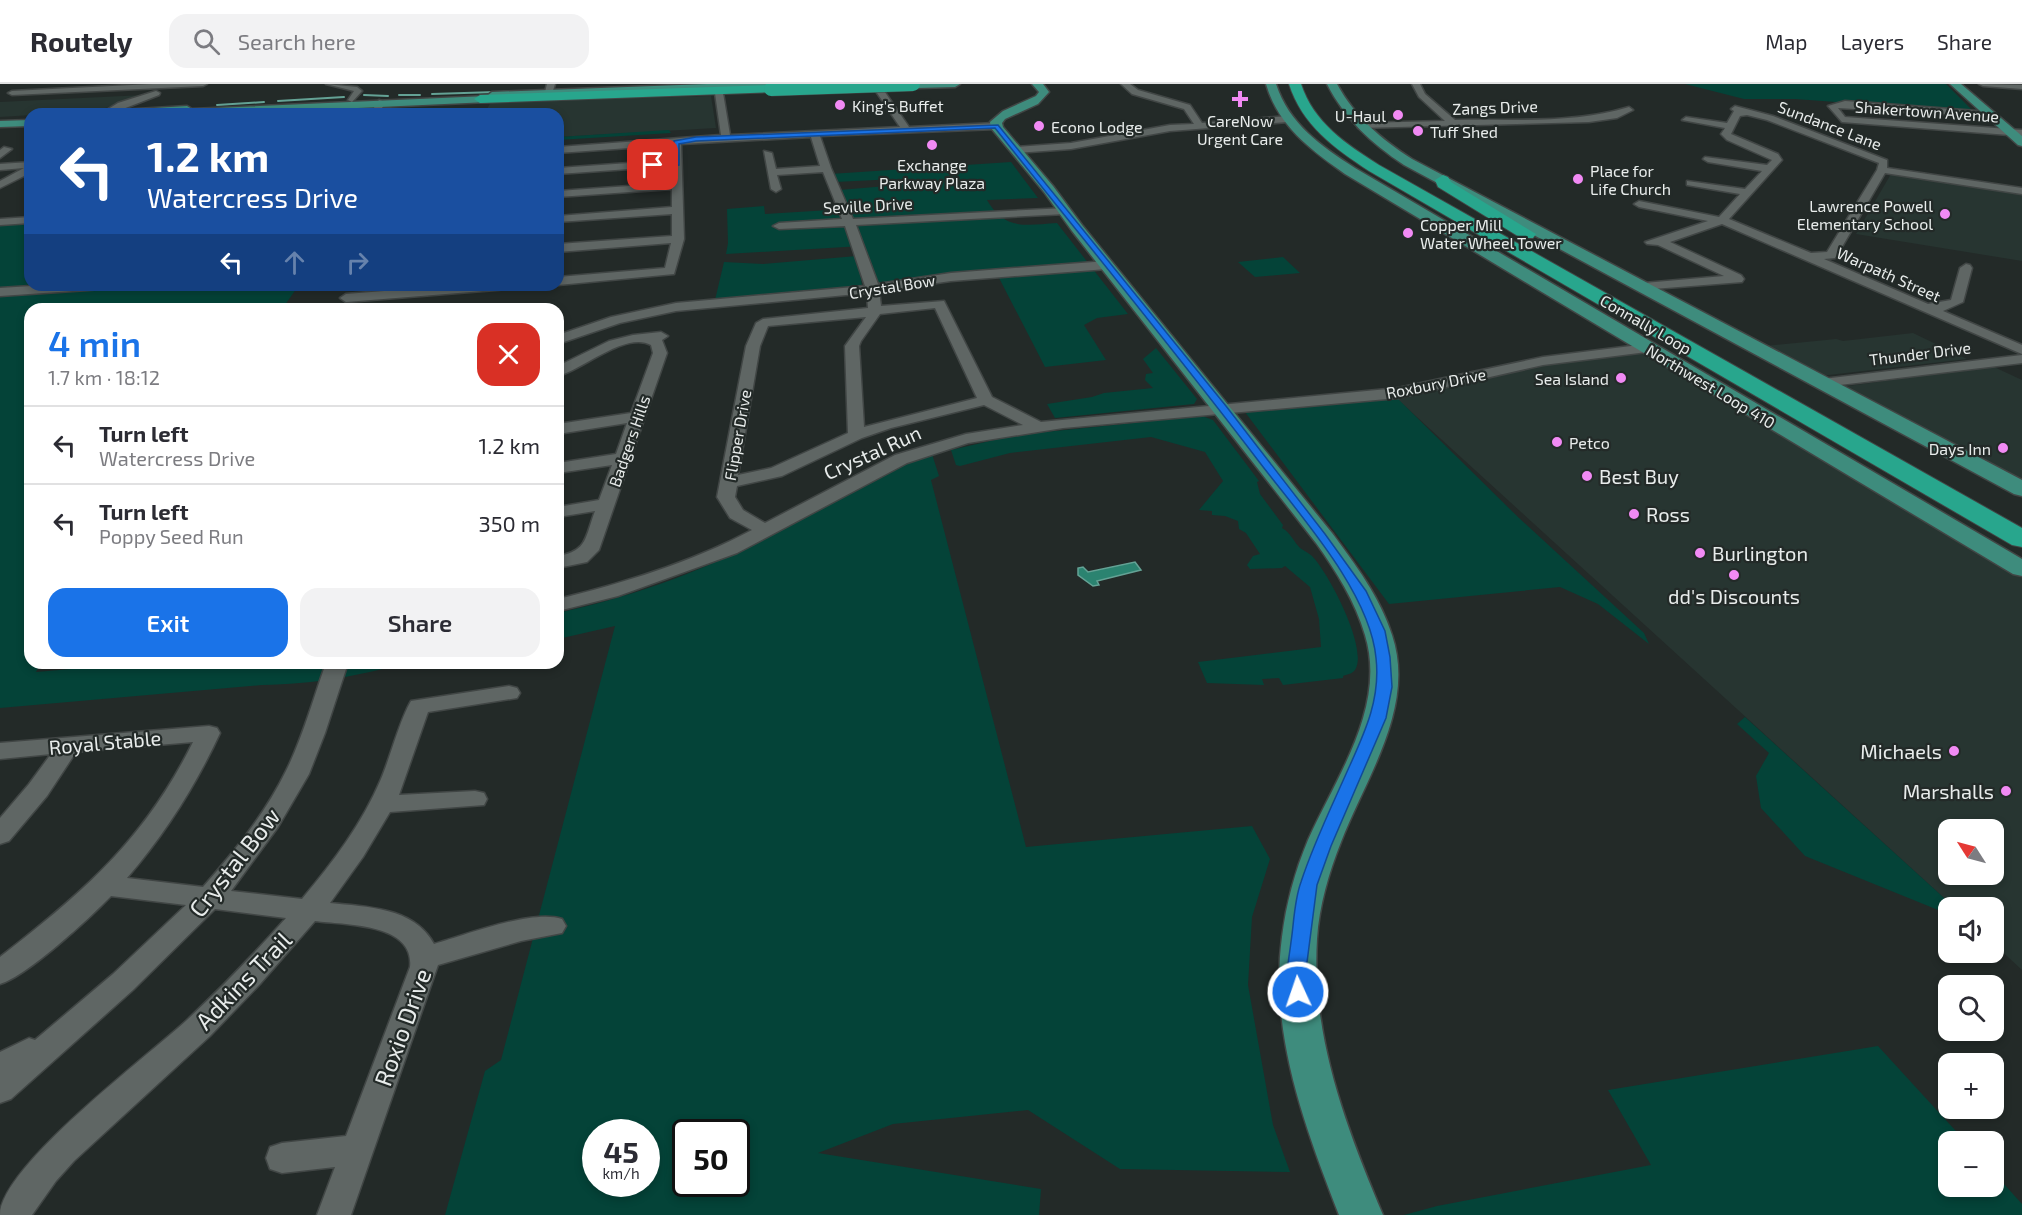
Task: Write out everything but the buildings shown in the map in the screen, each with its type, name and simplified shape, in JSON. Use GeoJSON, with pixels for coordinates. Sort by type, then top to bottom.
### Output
{"type":"FeatureCollection","features":[{"type":"Feature","properties":{"kind":"highway"},"geometry":{"type":"LineString","coordinates":[[501,94],[913,84]]}},
{"type":"Feature","properties":{"kind":"highway"},"geometry":{"type":"LineString","coordinates":[[1280,106],[1283,105],[1280,94],[1281,84]]}},
{"type":"Feature","properties":{"kind":"highway","name":"Connally Loop"},"geometry":{"type":"LineString","coordinates":[[1295,84],[1299,97],[1311,116],[1347,150],[1396,182],[2022,539]]}},
{"type":"Feature","properties":{"kind":"highway","name":"Connally Loop"},"geometry":{"type":"LineString","coordinates":[[1311,84],[1317,99],[1331,119],[1379,159],[2022,516]]}},
{"type":"Feature","properties":{"kind":"highway"},"geometry":{"type":"LineString","coordinates":[[480,99],[767,87],[852,86]]}},
{"type":"Feature","properties":{"kind":"highway"},"geometry":{"type":"LineString","coordinates":[[1350,171],[1494,244],[1520,253]]}},
{"type":"Feature","properties":{"kind":"highway"},"geometry":{"type":"LineString","coordinates":[[1443,180],[1443,184],[1504,219],[1590,278]]}},
{"type":"Feature","properties":{"kind":"main road"},"geometry":{"type":"LineString","coordinates":[[767,87],[790,84]]}},
{"type":"Feature","properties":{"kind":"main road"},"geometry":{"type":"LineString","coordinates":[[826,84],[823,86],[825,88],[852,86]]}},
{"type":"Feature","properties":{"kind":"main road"},"geometry":{"type":"LineString","coordinates":[[276,108],[382,102],[955,84]]}},
{"type":"Feature","properties":{"kind":"main road"},"geometry":{"type":"LineString","coordinates":[[1037,84],[1044,92],[1040,99],[1006,113],[1000,117],[996,126],[1223,408],[1321,536],[1359,591],[1378,631],[1385,687],[1379,718],[1322,846],[1308,885],[1296,970],[1303,1037],[1315,1094],[1361,1215]]}},
{"type":"Feature","properties":{"kind":"main road","name":"Northwest Loop 410"},"geometry":{"type":"LineString","coordinates":[[1271,84],[1288,119],[1313,144],[1350,171],[2022,569]]}},
{"type":"Feature","properties":{"kind":"main road"},"geometry":{"type":"LineString","coordinates":[[1332,84],[1344,106],[1361,126],[1397,155],[2022,489]]}},
{"type":"Feature","properties":{"kind":"main road"},"geometry":{"type":"LineString","coordinates":[[1955,84],[2019,139]]}},
{"type":"Feature","properties":{"kind":"main road"},"geometry":{"type":"LineString","coordinates":[[210,108],[501,94],[550,88],[792,85],[795,87],[724,93]]}},
{"type":"Feature","properties":{"kind":"main road"},"geometry":{"type":"LineString","coordinates":[[0,122],[24,120]]}},
{"type":"Feature","properties":{"kind":"street"},"geometry":{"type":"LineString","coordinates":[[30,84],[12,93],[203,84]]}},
{"type":"Feature","properties":{"kind":"street"},"geometry":{"type":"LineString","coordinates":[[93,89],[102,84]]}},
{"type":"Feature","properties":{"kind":"street"},"geometry":{"type":"LineString","coordinates":[[330,84],[357,89],[352,100]]}},
{"type":"Feature","properties":{"kind":"street"},"geometry":{"type":"LineString","coordinates":[[1125,84],[1136,92],[1187,107],[1199,124]]}},
{"type":"Feature","properties":{"kind":"street"},"geometry":{"type":"LineString","coordinates":[[1416,84],[1422,95],[1453,123]]}},
{"type":"Feature","properties":{"kind":"street"},"geometry":{"type":"LineString","coordinates":[[1983,84],[2022,87]]}},
{"type":"Feature","properties":{"kind":"street"},"geometry":{"type":"LineString","coordinates":[[118,108],[172,85]]}},
{"type":"Feature","properties":{"kind":"street"},"geometry":{"type":"LineString","coordinates":[[877,87],[906,130]]}},
{"type":"Feature","properties":{"kind":"street"},"geometry":{"type":"LineString","coordinates":[[724,93],[726,138]]}},
{"type":"Feature","properties":{"kind":"street"},"geometry":{"type":"LineString","coordinates":[[378,108],[382,102]]}},
{"type":"Feature","properties":{"kind":"street","name":"Shakertown Avenue"},"geometry":{"type":"LineString","coordinates":[[1990,115],[1833,105],[1842,119],[2019,139]]}},
{"type":"Feature","properties":{"kind":"street","name":"Zangs Drive"},"geometry":{"type":"LineString","coordinates":[[1361,126],[1589,119],[1614,116],[1629,110]]}},
{"type":"Feature","properties":{"kind":"street","name":"Sundance Lane"},"geometry":{"type":"LineString","coordinates":[[1730,126],[1739,111],[1770,118],[1884,162],[1882,170],[1833,253],[1809,257]]}},
{"type":"Feature","properties":{"kind":"street"},"geometry":{"type":"LineString","coordinates":[[1015,150],[1071,146],[1199,124],[1288,119]]}},
{"type":"Feature","properties":{"kind":"street"},"geometry":{"type":"LineString","coordinates":[[1644,287],[1738,279],[1656,242],[1722,220],[1777,160],[1775,156],[1725,138],[1730,126],[1686,120]]}},
{"type":"Feature","properties":{"kind":"street"},"geometry":{"type":"LineString","coordinates":[[564,150],[726,138],[996,126]]}},
{"type":"Feature","properties":{"kind":"street"},"geometry":{"type":"LineString","coordinates":[[815,134],[826,169],[873,289],[874,311],[854,338],[852,346],[856,435]]}},
{"type":"Feature","properties":{"kind":"street"},"geometry":{"type":"LineString","coordinates":[[564,280],[670,271],[678,239],[676,142]]}},
{"type":"Feature","properties":{"kind":"street"},"geometry":{"type":"LineString","coordinates":[[767,153],[776,189]]}},
{"type":"Feature","properties":{"kind":"street"},"geometry":{"type":"LineString","coordinates":[[1708,159],[1770,168]]}},
{"type":"Feature","properties":{"kind":"street"},"geometry":{"type":"LineString","coordinates":[[564,171],[677,164]]}},
{"type":"Feature","properties":{"kind":"street"},"geometry":{"type":"LineString","coordinates":[[0,166],[24,165]]}},
{"type":"Feature","properties":{"kind":"street"},"geometry":{"type":"LineString","coordinates":[[772,172],[826,169]]}},
{"type":"Feature","properties":{"kind":"street"},"geometry":{"type":"LineString","coordinates":[[1882,170],[2022,190]]}},
{"type":"Feature","properties":{"kind":"street"},"geometry":{"type":"LineString","coordinates":[[0,185],[24,173]]}},
{"type":"Feature","properties":{"kind":"street"},"geometry":{"type":"LineString","coordinates":[[1691,183],[1748,192]]}},
{"type":"Feature","properties":{"kind":"street"},"geometry":{"type":"LineString","coordinates":[[564,194],[677,186]]}},
{"type":"Feature","properties":{"kind":"street","name":"Warpath Street"},"geometry":{"type":"LineString","coordinates":[[1639,204],[1722,220],[2022,350]]}},
{"type":"Feature","properties":{"kind":"street"},"geometry":{"type":"LineString","coordinates":[[564,219],[678,210]]}},
{"type":"Feature","properties":{"kind":"street","name":"Seville Drive"},"geometry":{"type":"LineString","coordinates":[[779,226],[1066,211]]}},
{"type":"Feature","properties":{"kind":"street"},"geometry":{"type":"LineString","coordinates":[[0,222],[24,219]]}},
{"type":"Feature","properties":{"kind":"street"},"geometry":{"type":"LineString","coordinates":[[564,248],[678,239]]}},
{"type":"Feature","properties":{"kind":"street","name":"Crystal Bow"},"geometry":{"type":"LineString","coordinates":[[564,338],[600,325],[674,305],[873,289],[951,277],[1107,265]]}},
{"type":"Feature","properties":{"kind":"street"},"geometry":{"type":"LineString","coordinates":[[1926,308],[1942,307],[1957,302],[1966,268]]}},
{"type":"Feature","properties":{"kind":"street"},"geometry":{"type":"LineString","coordinates":[[0,292],[24,290]]}},
{"type":"Feature","properties":{"kind":"street"},"geometry":{"type":"LineString","coordinates":[[350,291],[346,298],[437,291]]}},
{"type":"Feature","properties":{"kind":"street"},"geometry":{"type":"LineString","coordinates":[[409,303],[413,293]]}},
{"type":"Feature","properties":{"kind":"street"},"geometry":{"type":"LineString","coordinates":[[874,311],[939,304],[986,400],[1037,426]]}},
{"type":"Feature","properties":{"kind":"street","name":"Flipper Drive"},"geometry":{"type":"LineString","coordinates":[[765,530],[736,514],[726,497],[753,346],[763,323],[874,311]]}},
{"type":"Feature","properties":{"kind":"street"},"geometry":{"type":"LineString","coordinates":[[584,318],[600,325]]}},
{"type":"Feature","properties":{"kind":"street","name":"Badgers Hills"},"geometry":{"type":"LineString","coordinates":[[564,369],[621,342],[656,337],[660,353],[590,550],[586,555],[564,560]]}},
{"type":"Feature","properties":{"kind":"street","name":"Roxbury Drive"},"geometry":{"type":"LineString","coordinates":[[1223,408],[1398,393],[1544,361],[1647,348]]}},
{"type":"Feature","properties":{"kind":"street","name":"Thunder Drive"},"geometry":{"type":"LineString","coordinates":[[1823,383],[2022,359]]}},
{"type":"Feature","properties":{"kind":"street"},"geometry":{"type":"LineString","coordinates":[[730,482],[776,472],[856,435],[885,425],[986,400]]}},
{"type":"Feature","properties":{"kind":"street","name":"Crystal Run"},"geometry":{"type":"LineString","coordinates":[[564,604],[611,592],[673,572],[730,549],[848,484],[901,459],[966,439],[1037,426],[1223,408]]}},
{"type":"Feature","properties":{"kind":"street"},"geometry":{"type":"LineString","coordinates":[[564,428],[637,417]]}},
{"type":"Feature","properties":{"kind":"street"},"geometry":{"type":"LineString","coordinates":[[564,467],[623,458]]}},
{"type":"Feature","properties":{"kind":"street"},"geometry":{"type":"LineString","coordinates":[[564,512],[607,504]]}},
{"type":"Feature","properties":{"kind":"street","name":"Crystal Bow"},"geometry":{"type":"LineString","coordinates":[[0,1089],[148,961],[208,900],[242,859],[274,814],[298,772],[335,669]]}},
{"type":"Feature","properties":{"kind":"street","name":"Adkins Trail"},"geometry":{"type":"LineString","coordinates":[[13,1215],[28,1188],[58,1154],[233,995],[335,878],[382,804],[409,739],[419,706],[509,693]]}},
{"type":"Feature","properties":{"kind":"street","name":"Royal Stable"},"geometry":{"type":"LineString","coordinates":[[0,751],[209,733],[191,772],[166,809],[105,885]]}},
{"type":"Feature","properties":{"kind":"street"},"geometry":{"type":"LineString","coordinates":[[0,835],[38,790],[70,744]]}},
{"type":"Feature","properties":{"kind":"street"},"geometry":{"type":"LineString","coordinates":[[382,804],[475,799]]}},
{"type":"Feature","properties":{"kind":"street"},"geometry":{"type":"LineString","coordinates":[[0,972],[105,885]]}},
{"type":"Feature","properties":{"kind":"street","name":"Roxio Drive"},"geometry":{"type":"LineString","coordinates":[[105,885],[208,900],[309,909],[385,920],[408,930],[424,948],[426,958],[334,1215]]}},
{"type":"Feature","properties":{"kind":"street"},"geometry":{"type":"LineString","coordinates":[[426,958],[520,930],[552,926]]}},
{"type":"Feature","properties":{"kind":"street","name":"Crystal Bow"},"geometry":{"type":"LineString","coordinates":[[0,1068],[75,1022]]}},
{"type":"Feature","properties":{"kind":"street"},"geometry":{"type":"LineString","coordinates":[[282,1158],[358,1150]]}},
{"type":"Feature","properties":{"kind":"shaded area"},"geometry":{"type":"Polygon","coordinates":[[[1685,84],[1946,84],[1974,112],[1795,99],[1744,99],[1685,84]]]}},
{"type":"Feature","properties":{"kind":"shaded area"},"geometry":{"type":"Polygon","coordinates":[[[144,95],[106,108],[24,108],[24,116],[0,117],[0,102],[144,95]]]}},
{"type":"Feature","properties":{"kind":"shaded area"},"geometry":{"type":"Polygon","coordinates":[[[711,96],[716,128],[564,137],[564,108],[488,108],[491,102],[711,96]]]}},
{"type":"Feature","properties":{"kind":"shaded area"},"geometry":{"type":"Polygon","coordinates":[[[669,130],[671,133],[564,140],[564,137],[669,130]]]}},
{"type":"Feature","properties":{"kind":"shaded area"},"geometry":{"type":"Polygon","coordinates":[[[1011,162],[1038,198],[987,200],[994,210],[1001,217],[1017,224],[1057,223],[1128,314],[1097,318],[1084,325],[1106,360],[1045,367],[998,276],[885,284],[876,282],[862,246],[726,254],[727,209],[764,206],[765,214],[846,209],[839,190],[899,185],[896,179],[835,182],[830,174],[1011,162]]]}},
{"type":"Feature","properties":{"kind":"shaded area","name":"Lawrence Powell Elementary School"},"geometry":{"type":"Polygon","coordinates":[[[1891,174],[2022,193],[2022,261],[1856,234],[1891,174]]]}},
{"type":"Feature","properties":{"kind":"shaded area"},"geometry":{"type":"Polygon","coordinates":[[[24,222],[24,291],[295,291],[286,303],[24,303],[24,669],[38,669],[36,672],[71,669],[381,669],[317,681],[0,708],[0,224],[24,222]]]}},
{"type":"Feature","properties":{"kind":"shaded area"},"geometry":{"type":"Polygon","coordinates":[[[857,256],[862,285],[857,288],[715,300],[724,262],[763,264],[857,256]]]}},
{"type":"Feature","properties":{"kind":"shaded area"},"geometry":{"type":"Polygon","coordinates":[[[1283,257],[1300,273],[1255,277],[1238,262],[1283,257]]]}},
{"type":"Feature","properties":{"kind":"shaded area"},"geometry":{"type":"Polygon","coordinates":[[[1913,333],[1967,359],[1820,376],[1764,346],[1836,339],[1843,341],[1913,333]]]}},
{"type":"Feature","properties":{"kind":"shaded area"},"geometry":{"type":"Polygon","coordinates":[[[1156,348],[1197,399],[1194,404],[1055,418],[1047,404],[1104,393],[1153,388],[1145,380],[1146,374],[1153,373],[1143,359],[1156,348]]]}},
{"type":"Feature","properties":{"kind":"shaded area"},"geometry":{"type":"Polygon","coordinates":[[[1646,352],[2022,578],[2022,970],[2004,953],[2004,897],[1943,897],[1395,397],[1552,362],[1646,352]]]}},
{"type":"Feature","properties":{"kind":"shaded area"},"geometry":{"type":"Polygon","coordinates":[[[1992,366],[2022,380],[2022,482],[1841,387],[1992,366]]]}},
{"type":"Feature","properties":{"kind":"shaded area"},"geometry":{"type":"Polygon","coordinates":[[[1398,399],[1519,518],[1644,633],[1649,644],[1598,604],[1560,587],[1389,604],[1245,412],[1398,399]]]}},
{"type":"Feature","properties":{"kind":"shaded area"},"geometry":{"type":"Polygon","coordinates":[[[1202,416],[1213,420],[1259,481],[1257,482],[1260,494],[1283,525],[1282,528],[1300,548],[1312,556],[1336,594],[1352,629],[1358,660],[1355,670],[1343,678],[1283,685],[1279,678],[1262,679],[1264,685],[1207,683],[1198,662],[1321,647],[1319,619],[1310,587],[1285,566],[1250,569],[1247,565],[1253,556],[1260,554],[1246,533],[1239,529],[1238,521],[1225,516],[1212,515],[1212,511],[1199,510],[1223,481],[1205,452],[1151,437],[1010,453],[960,466],[956,465],[951,450],[1016,435],[1202,416]]]}},
{"type":"Feature","properties":{"kind":"shaded area"},"geometry":{"type":"Polygon","coordinates":[[[932,454],[939,476],[931,480],[1026,847],[1252,826],[1270,859],[1252,917],[1248,985],[1273,1125],[1290,1172],[1120,1169],[1028,1110],[893,1124],[818,1153],[1041,1189],[1039,1215],[445,1215],[485,1071],[501,1060],[615,626],[564,638],[564,611],[634,593],[709,565],[863,483],[932,454]]]}},
{"type":"Feature","properties":{"kind":"shaded area"},"geometry":{"type":"Polygon","coordinates":[[[1135,562],[1141,570],[1097,581],[1099,585],[1093,586],[1078,575],[1078,568],[1083,567],[1088,572],[1135,562]]]}},
{"type":"Feature","properties":{"kind":"shaded area"},"geometry":{"type":"Polygon","coordinates":[[[1745,717],[1943,897],[1938,897],[1938,910],[1805,856],[1761,808],[1756,776],[1769,753],[1737,724],[1745,717]]]}},
{"type":"Feature","properties":{"kind":"shaded area"},"geometry":{"type":"Polygon","coordinates":[[[1878,1046],[1938,1112],[1938,1119],[1945,1119],[1956,1131],[1938,1131],[1938,1197],[2004,1197],[2004,1184],[2022,1204],[2022,1215],[1404,1215],[1437,1206],[1651,1165],[1608,1090],[1878,1046]]]}},
{"type":"Feature","properties":{"kind":"waterway"},"geometry":{"type":"LineString","coordinates":[[432,94],[496,92]]}},
{"type":"Feature","properties":{"kind":"waterway"},"geometry":{"type":"LineString","coordinates":[[364,95],[388,96]]}},
{"type":"Feature","properties":{"kind":"waterway"},"geometry":{"type":"LineString","coordinates":[[399,95],[420,95]]}},
{"type":"Feature","properties":{"kind":"waterway"},"geometry":{"type":"LineString","coordinates":[[278,101],[344,97]]}},
{"type":"Feature","properties":{"kind":"waterway"},"geometry":{"type":"LineString","coordinates":[[217,105],[264,102]]}},
{"type":"Feature","properties":{"kind":"place","name":"CareNow Urgent Care"},"geometry":{"type":"Point","coordinates":[1240,99]}},
{"type":"Feature","properties":{"kind":"place","name":"King's Buffet"},"geometry":{"type":"Point","coordinates":[840,105]}},
{"type":"Feature","properties":{"kind":"place","name":"U-Haul"},"geometry":{"type":"Point","coordinates":[1398,115]}},
{"type":"Feature","properties":{"kind":"place","name":"Econo Lodge"},"geometry":{"type":"Point","coordinates":[1039,126]}},
{"type":"Feature","properties":{"kind":"place","name":"Tuff Shed"},"geometry":{"type":"Point","coordinates":[1418,131]}},
{"type":"Feature","properties":{"kind":"place","name":"Exchange Parkway Plaza"},"geometry":{"type":"Point","coordinates":[932,145]}},
{"type":"Feature","properties":{"kind":"place","name":"Place for Life Church"},"geometry":{"type":"Point","coordinates":[1578,179]}},
{"type":"Feature","properties":{"kind":"place","name":"Lawrence Powell Elementary School"},"geometry":{"type":"Point","coordinates":[1945,214]}},
{"type":"Feature","properties":{"kind":"place","name":"Copper Mill Water Wheel Tower"},"geometry":{"type":"Point","coordinates":[1408,233]}},
{"type":"Feature","properties":{"kind":"place","name":"Sea Island"},"geometry":{"type":"Point","coordinates":[1621,378]}},
{"type":"Feature","properties":{"kind":"place","name":"Petco"},"geometry":{"type":"Point","coordinates":[1557,442]}},
{"type":"Feature","properties":{"kind":"place","name":"Days Inn"},"geometry":{"type":"Point","coordinates":[2003,448]}},
{"type":"Feature","properties":{"kind":"place","name":"Best Buy"},"geometry":{"type":"Point","coordinates":[1587,476]}},
{"type":"Feature","properties":{"kind":"place","name":"Ross"},"geometry":{"type":"Point","coordinates":[1634,514]}},
{"type":"Feature","properties":{"kind":"place","name":"Burlington"},"geometry":{"type":"Point","coordinates":[1700,553]}},
{"type":"Feature","properties":{"kind":"place","name":"dd's Discounts"},"geometry":{"type":"Point","coordinates":[1734,575]}},
{"type":"Feature","properties":{"kind":"place","name":"Michaels"},"geometry":{"type":"Point","coordinates":[1954,751]}},
{"type":"Feature","properties":{"kind":"place","name":"Marshalls"},"geometry":{"type":"Point","coordinates":[2006,791]}},
{"type":"Feature","properties":{"kind":"route"},"geometry":{"type":"LineString","coordinates":[[653,165],[677,164],[676,142],[696,139],[996,126],[1223,408],[1321,536],[1359,591],[1378,631],[1383,657],[1385,687],[1379,718],[1322,846],[1308,885],[1296,970],[1298,992]]}}]}
